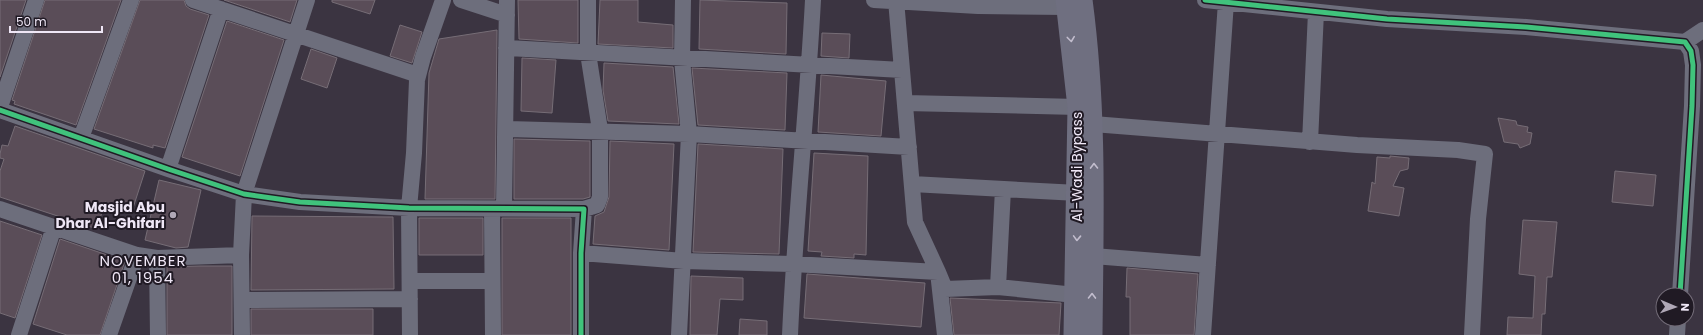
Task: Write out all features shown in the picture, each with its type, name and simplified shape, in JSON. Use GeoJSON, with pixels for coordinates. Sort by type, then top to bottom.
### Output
{"type":"FeatureCollection","features":[{"type":"Feature","properties":{"kind":"main road","name":"Al-Wadi Bypass"},"geometry":{"type":"LineString","coordinates":[[1072,2],[1078,107],[1078,193],[1074,335]]}},
{"type":"Feature","properties":{"kind":"main road","name":"Al-Wadi Bypass"},"geometry":{"type":"LineString","coordinates":[[1072,2],[1089,53],[1093,124],[1092,335]]}},
{"type":"Feature","properties":{"kind":"street"},"geometry":{"type":"LineString","coordinates":[[36,0],[0,108],[168,169],[244,194],[300,202],[409,208],[584,209],[597,205],[600,197],[600,130],[588,53],[588,0]]}},
{"type":"Feature","properties":{"kind":"street"},"geometry":{"type":"LineString","coordinates":[[81,138],[131,0]]}},
{"type":"Feature","properties":{"kind":"street"},"geometry":{"type":"LineString","coordinates":[[193,0],[418,75]]}},
{"type":"Feature","properties":{"kind":"street"},"geometry":{"type":"LineString","coordinates":[[242,335],[241,255],[244,194],[307,0]]}},
{"type":"Feature","properties":{"kind":"street"},"geometry":{"type":"LineString","coordinates":[[410,335],[411,281],[409,208],[414,153],[418,75],[443,0]]}},
{"type":"Feature","properties":{"kind":"street"},"geometry":{"type":"LineString","coordinates":[[461,0],[507,8],[506,129],[492,281],[493,335]]}},
{"type":"Feature","properties":{"kind":"street"},"geometry":{"type":"LineString","coordinates":[[679,335],[684,262],[689,134],[682,59],[683,0]]}},
{"type":"Feature","properties":{"kind":"street"},"geometry":{"type":"LineString","coordinates":[[790,335],[793,264],[813,0]]}},
{"type":"Feature","properties":{"kind":"street"},"geometry":{"type":"LineString","coordinates":[[874,0],[978,6],[1072,2]]}},
{"type":"Feature","properties":{"kind":"street"},"geometry":{"type":"LineString","coordinates":[[1205,0],[1386,19],[1526,27],[1685,42],[1703,30]]}},
{"type":"Feature","properties":{"kind":"street"},"geometry":{"type":"LineString","coordinates":[[896,1],[915,222],[945,289],[998,287],[1075,294]]}},
{"type":"Feature","properties":{"kind":"street"},"geometry":{"type":"LineString","coordinates":[[1203,335],[1226,2]]}},
{"type":"Feature","properties":{"kind":"street"},"geometry":{"type":"LineString","coordinates":[[168,169],[221,9]]}},
{"type":"Feature","properties":{"kind":"street"},"geometry":{"type":"LineString","coordinates":[[1310,142],[1316,12]]}},
{"type":"Feature","properties":{"kind":"street"},"geometry":{"type":"LineString","coordinates":[[1681,287],[1698,96],[1691,51],[1685,42]]}},
{"type":"Feature","properties":{"kind":"street"},"geometry":{"type":"LineString","coordinates":[[506,48],[682,59],[902,70]]}},
{"type":"Feature","properties":{"kind":"street"},"geometry":{"type":"LineString","coordinates":[[905,103],[1078,107]]}},
{"type":"Feature","properties":{"kind":"street"},"geometry":{"type":"LineString","coordinates":[[1093,124],[1310,142],[1458,150],[1485,154],[1478,219],[1472,335]]}},
{"type":"Feature","properties":{"kind":"street"},"geometry":{"type":"LineString","coordinates":[[506,129],[600,130],[909,147]]}},
{"type":"Feature","properties":{"kind":"street"},"geometry":{"type":"LineString","coordinates":[[912,184],[1078,193]]}},
{"type":"Feature","properties":{"kind":"street"},"geometry":{"type":"LineString","coordinates":[[998,287],[1003,190]]}},
{"type":"Feature","properties":{"kind":"street"},"geometry":{"type":"LineString","coordinates":[[0,209],[137,255],[157,258],[241,255]]}},
{"type":"Feature","properties":{"kind":"street"},"geometry":{"type":"LineString","coordinates":[[581,335],[581,253],[584,209]]}},
{"type":"Feature","properties":{"kind":"street"},"geometry":{"type":"LineString","coordinates":[[19,335],[54,227]]}},
{"type":"Feature","properties":{"kind":"street"},"geometry":{"type":"LineString","coordinates":[[581,253],[684,262],[793,264],[938,272]]}},
{"type":"Feature","properties":{"kind":"street"},"geometry":{"type":"LineString","coordinates":[[109,335],[137,255]]}},
{"type":"Feature","properties":{"kind":"street"},"geometry":{"type":"LineString","coordinates":[[1093,256],[1208,265]]}},
{"type":"Feature","properties":{"kind":"street"},"geometry":{"type":"LineString","coordinates":[[157,258],[158,335]]}},
{"type":"Feature","properties":{"kind":"street"},"geometry":{"type":"LineString","coordinates":[[938,272],[945,335]]}},
{"type":"Feature","properties":{"kind":"street"},"geometry":{"type":"LineString","coordinates":[[411,281],[492,281]]}},
{"type":"Feature","properties":{"kind":"street"},"geometry":{"type":"LineString","coordinates":[[242,300],[410,299]]}},
{"type":"Feature","properties":{"kind":"building"},"geometry":{"type":"Polygon","coordinates":[[[0,0],[26,0],[0,77],[0,0]]]}},
{"type":"Feature","properties":{"kind":"building"},"geometry":{"type":"Polygon","coordinates":[[[45,0],[121,0],[76,125],[14,104],[15,101],[12,100],[45,0]]]}},
{"type":"Feature","properties":{"kind":"building"},"geometry":{"type":"Polygon","coordinates":[[[140,0],[184,0],[186,6],[190,9],[209,15],[165,148],[153,145],[153,148],[94,129],[140,0]]]}},
{"type":"Feature","properties":{"kind":"building"},"geometry":{"type":"Polygon","coordinates":[[[224,0],[297,0],[290,22],[224,0]]]}},
{"type":"Feature","properties":{"kind":"building"},"geometry":{"type":"Polygon","coordinates":[[[332,0],[375,0],[370,14],[332,2],[332,0]]]}},
{"type":"Feature","properties":{"kind":"building"},"geometry":{"type":"Polygon","coordinates":[[[518,0],[578,0],[578,43],[519,39],[518,0]]]}},
{"type":"Feature","properties":{"kind":"building"},"geometry":{"type":"Polygon","coordinates":[[[600,0],[638,0],[638,22],[673,25],[673,48],[598,44],[600,0]]]}},
{"type":"Feature","properties":{"kind":"building"},"geometry":{"type":"Polygon","coordinates":[[[700,0],[787,3],[786,54],[699,49],[700,0]]]}},
{"type":"Feature","properties":{"kind":"building"},"geometry":{"type":"Polygon","coordinates":[[[227,21],[284,40],[240,176],[182,157],[227,21]]]}},
{"type":"Feature","properties":{"kind":"building"},"geometry":{"type":"Polygon","coordinates":[[[400,25],[422,32],[412,63],[390,56],[400,25]]]}},
{"type":"Feature","properties":{"kind":"building"},"geometry":{"type":"Polygon","coordinates":[[[497,30],[495,199],[425,199],[429,73],[439,39],[497,30]]]}},
{"type":"Feature","properties":{"kind":"building"},"geometry":{"type":"Polygon","coordinates":[[[822,33],[850,34],[849,58],[821,56],[822,33]]]}},
{"type":"Feature","properties":{"kind":"building"},"geometry":{"type":"Polygon","coordinates":[[[311,49],[337,58],[327,88],[301,79],[311,49]]]}},
{"type":"Feature","properties":{"kind":"building"},"geometry":{"type":"Polygon","coordinates":[[[522,58],[556,60],[552,113],[521,111],[522,58]]]}},
{"type":"Feature","properties":{"kind":"building"},"geometry":{"type":"Polygon","coordinates":[[[604,63],[673,67],[679,124],[608,121],[603,90],[604,63]]]}},
{"type":"Feature","properties":{"kind":"building"},"geometry":{"type":"Polygon","coordinates":[[[692,68],[787,73],[785,130],[698,125],[692,68]]]}},
{"type":"Feature","properties":{"kind":"building"},"geometry":{"type":"Polygon","coordinates":[[[821,75],[886,81],[881,136],[818,132],[821,75]]]}},
{"type":"Feature","properties":{"kind":"building"},"geometry":{"type":"Polygon","coordinates":[[[1498,118],[1516,121],[1517,125],[1528,127],[1527,132],[1532,133],[1530,144],[1520,148],[1518,144],[1504,142],[1498,118]]]}},
{"type":"Feature","properties":{"kind":"building"},"geometry":{"type":"Polygon","coordinates":[[[15,126],[145,171],[132,211],[105,202],[97,229],[0,197],[0,171],[4,159],[0,158],[0,154],[2,145],[8,146],[15,126]]]}},
{"type":"Feature","properties":{"kind":"building"},"geometry":{"type":"Polygon","coordinates":[[[514,139],[590,141],[590,197],[583,199],[514,199],[514,139]]]}},
{"type":"Feature","properties":{"kind":"building"},"geometry":{"type":"Polygon","coordinates":[[[610,141],[674,144],[669,250],[593,244],[595,216],[604,212],[609,197],[610,141]]]}},
{"type":"Feature","properties":{"kind":"building"},"geometry":{"type":"Polygon","coordinates":[[[698,144],[783,149],[779,254],[693,252],[698,144]]]}},
{"type":"Feature","properties":{"kind":"building"},"geometry":{"type":"Polygon","coordinates":[[[814,153],[868,156],[866,255],[854,254],[854,258],[821,256],[822,252],[808,251],[814,153]]]}},
{"type":"Feature","properties":{"kind":"building"},"geometry":{"type":"Polygon","coordinates":[[[1390,156],[1409,158],[1408,169],[1400,171],[1393,186],[1404,188],[1399,216],[1368,211],[1372,182],[1375,184],[1377,157],[1390,158],[1390,156]]]}},
{"type":"Feature","properties":{"kind":"building"},"geometry":{"type":"Polygon","coordinates":[[[1615,171],[1656,175],[1653,206],[1612,202],[1615,171]]]}},
{"type":"Feature","properties":{"kind":"building","name":"Masjid Abu Dhar Al-Ghifari"},"geometry":{"type":"Polygon","coordinates":[[[159,180],[201,190],[188,247],[176,248],[145,240],[159,180]]]}},
{"type":"Feature","properties":{"kind":"building"},"geometry":{"type":"Polygon","coordinates":[[[252,216],[393,217],[394,289],[251,290],[252,216]]]}},
{"type":"Feature","properties":{"kind":"building"},"geometry":{"type":"Polygon","coordinates":[[[419,218],[483,218],[483,255],[419,255],[419,218]]]}},
{"type":"Feature","properties":{"kind":"building"},"geometry":{"type":"Polygon","coordinates":[[[502,218],[571,218],[571,335],[502,335],[502,218]]]}},
{"type":"Feature","properties":{"kind":"building"},"geometry":{"type":"Polygon","coordinates":[[[1523,220],[1557,222],[1552,277],[1547,277],[1545,314],[1542,314],[1541,335],[1507,335],[1508,317],[1533,318],[1535,276],[1519,274],[1523,220]]]}},
{"type":"Feature","properties":{"kind":"building"},"geometry":{"type":"Polygon","coordinates":[[[0,221],[42,235],[15,318],[0,313],[0,221]]]}},
{"type":"Feature","properties":{"kind":"building"},"geometry":{"type":"Polygon","coordinates":[[[60,239],[125,261],[100,335],[67,335],[33,324],[60,239]]]}},
{"type":"Feature","properties":{"kind":"building"},"geometry":{"type":"Polygon","coordinates":[[[232,266],[232,335],[167,335],[167,267],[232,266]]]}},
{"type":"Feature","properties":{"kind":"building"},"geometry":{"type":"Polygon","coordinates":[[[1127,268],[1198,274],[1194,335],[1130,335],[1130,297],[1126,297],[1127,268]]]}},
{"type":"Feature","properties":{"kind":"building"},"geometry":{"type":"Polygon","coordinates":[[[807,274],[925,283],[921,327],[804,318],[807,274]]]}},
{"type":"Feature","properties":{"kind":"building"},"geometry":{"type":"Polygon","coordinates":[[[691,276],[743,278],[743,300],[720,299],[717,335],[690,335],[691,276]]]}},
{"type":"Feature","properties":{"kind":"building"},"geometry":{"type":"Polygon","coordinates":[[[950,298],[1061,303],[1059,335],[954,335],[950,298]]]}},
{"type":"Feature","properties":{"kind":"building"},"geometry":{"type":"Polygon","coordinates":[[[251,309],[373,309],[373,335],[251,335],[251,309]]]}},
{"type":"Feature","properties":{"kind":"building"},"geometry":{"type":"Polygon","coordinates":[[[740,319],[767,321],[767,335],[739,335],[740,319]]]}},
{"type":"Feature","properties":{"kind":"cycle path"},"geometry":{"type":"LineString","coordinates":[[1205,0],[1387,19],[1526,27],[1685,42],[1691,51],[1693,65],[1692,106],[1681,287]]}},
{"type":"Feature","properties":{"kind":"cycle path"},"geometry":{"type":"LineString","coordinates":[[0,110],[244,194],[300,202],[409,208],[584,209],[581,253],[581,335]]}},
{"type":"Feature","properties":{"kind":"place","name":"Masjid Abu Dhar Al-Ghifari"},"geometry":{"type":"Point","coordinates":[173,215]}},
{"type":"Feature","properties":{"kind":"district","name":"NOVEMBER 01, 1954"},"geometry":{"type":"Point","coordinates":[143,268]}}]}
